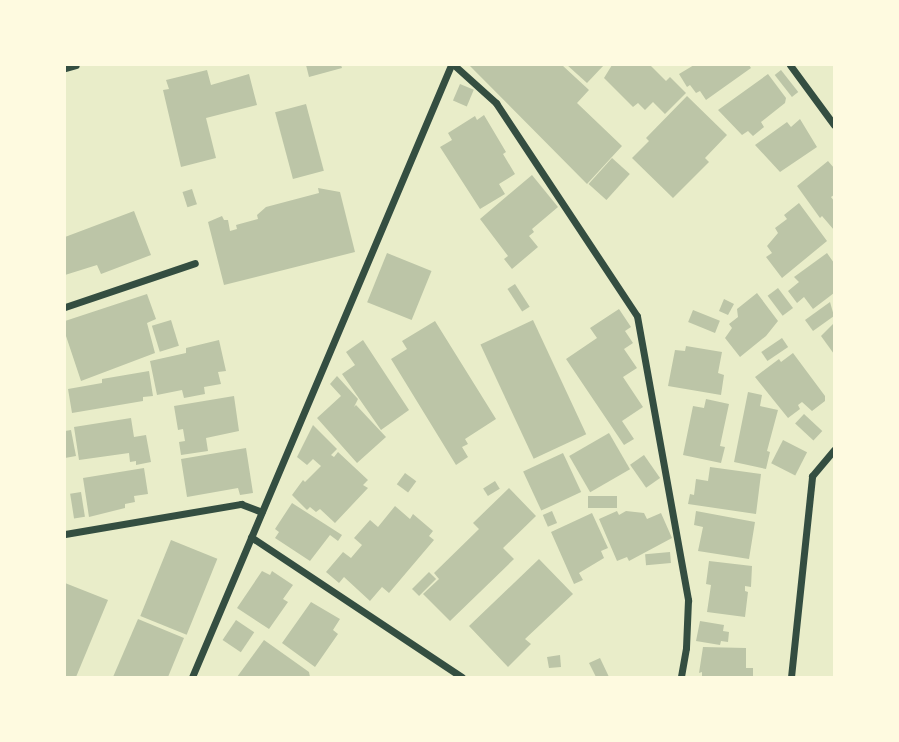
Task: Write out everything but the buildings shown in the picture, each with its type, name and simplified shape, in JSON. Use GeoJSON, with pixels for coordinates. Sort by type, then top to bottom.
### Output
{"type":"FeatureCollection","features":[{"type":"Feature","properties":{"kind":"street"},"geometry":{"type":"LineString","coordinates":[[65,68],[76,65]]}},
{"type":"Feature","properties":{"kind":"street"},"geometry":{"type":"LineString","coordinates":[[192,677],[452,65],[496,103],[636,316],[688,600],[686,648],[681,677]]}},
{"type":"Feature","properties":{"kind":"street"},"geometry":{"type":"LineString","coordinates":[[790,65],[834,125]]}},
{"type":"Feature","properties":{"kind":"street"},"geometry":{"type":"LineString","coordinates":[[65,307],[195,262]]}},
{"type":"Feature","properties":{"kind":"street"},"geometry":{"type":"LineString","coordinates":[[791,677],[812,476],[834,450]]}},
{"type":"Feature","properties":{"kind":"street"},"geometry":{"type":"LineString","coordinates":[[65,534],[241,504],[262,512]]}},
{"type":"Feature","properties":{"kind":"street"},"geometry":{"type":"LineString","coordinates":[[251,537],[462,677]]}}]}
